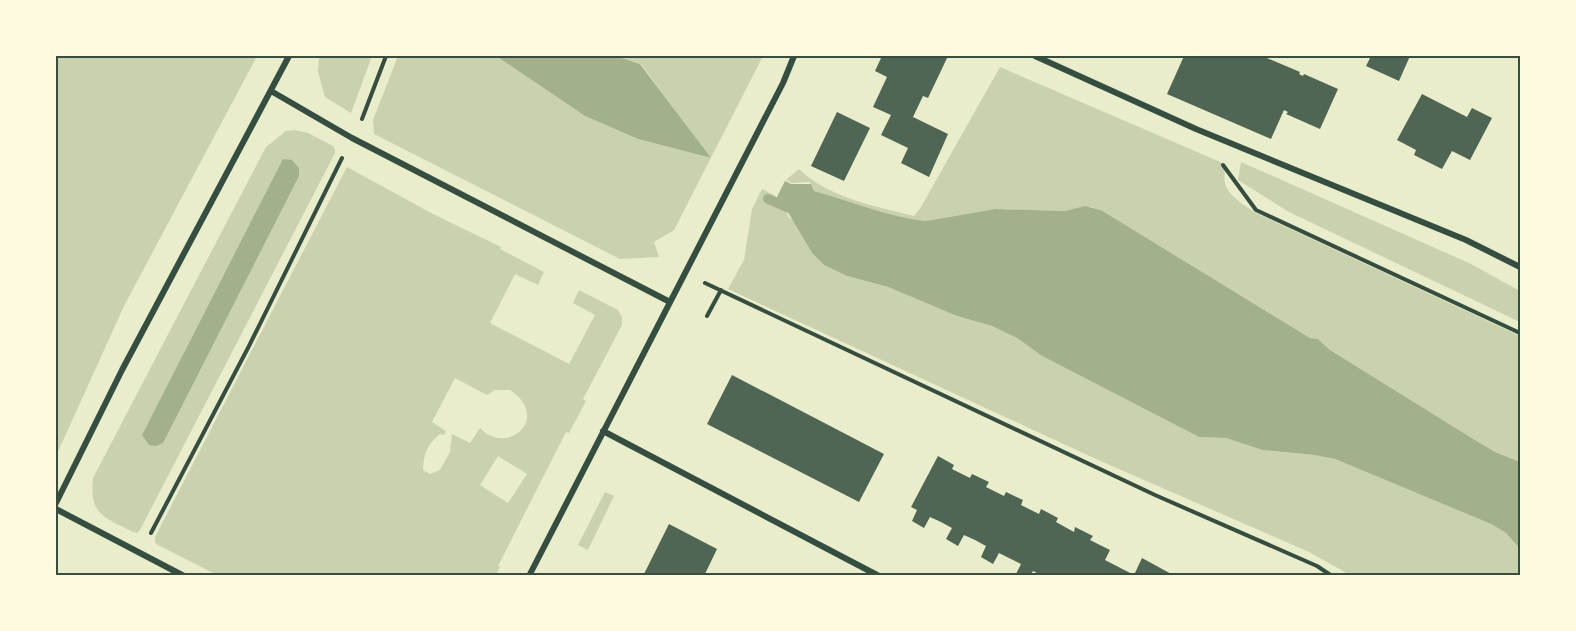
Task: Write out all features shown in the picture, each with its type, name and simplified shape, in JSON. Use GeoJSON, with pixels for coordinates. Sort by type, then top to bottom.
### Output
{"type":"FeatureCollection","features":[{"type":"Feature","properties":{"kind":"street"},"geometry":{"type":"LineString","coordinates":[[56,503],[122,370],[289,56]]}},
{"type":"Feature","properties":{"kind":"street"},"geometry":{"type":"LineString","coordinates":[[529,576],[783,83],[794,56]]}},
{"type":"Feature","properties":{"kind":"street"},"geometry":{"type":"LineString","coordinates":[[1035,56],[1196,129],[1466,240],[1521,267]]}},
{"type":"Feature","properties":{"kind":"street"},"geometry":{"type":"LineString","coordinates":[[271,91],[352,138],[670,302]]}},
{"type":"Feature","properties":{"kind":"street"},"geometry":{"type":"LineString","coordinates":[[603,431],[879,576]]}},
{"type":"Feature","properties":{"kind":"street"},"geometry":{"type":"LineString","coordinates":[[56,509],[184,576]]}},
{"type":"Feature","properties":{"kind":"path"},"geometry":{"type":"LineString","coordinates":[[141,552],[249,346],[352,138],[370,101],[386,56]]}},
{"type":"Feature","properties":{"kind":"path"},"geometry":{"type":"LineString","coordinates":[[1196,129],[1256,210],[1521,333]]}},
{"type":"Feature","properties":{"kind":"path"},"geometry":{"type":"LineString","coordinates":[[685,273],[1155,495],[1317,566],[1332,576]]}},
{"type":"Feature","properties":{"kind":"path"},"geometry":{"type":"LineString","coordinates":[[707,316],[721,290]]}},
{"type":"Feature","properties":{"kind":"shaded area"},"geometry":{"type":"Polygon","coordinates":[[[56,56],[257,56],[124,306],[56,456],[56,56]]]}},
{"type":"Feature","properties":{"kind":"shaded area"},"geometry":{"type":"Polygon","coordinates":[[[319,56],[372,56],[351,113],[325,97],[318,72],[319,56]]]}},
{"type":"Feature","properties":{"kind":"shaded area"},"geometry":{"type":"Polygon","coordinates":[[[398,56],[496,56],[585,116],[638,139],[710,158],[641,64],[616,56],[763,56],[674,230],[654,242],[659,257],[620,259],[374,134],[373,120],[398,56]]]}},
{"type":"Feature","properties":{"kind":"shaded area"},"geometry":{"type":"Polygon","coordinates":[[[496,56],[616,56],[640,64],[711,158],[638,139],[585,116],[496,56]]]}},
{"type":"Feature","properties":{"kind":"shaded area"},"geometry":{"type":"Polygon","coordinates":[[[1000,67],[1225,164],[1227,189],[1239,201],[1258,214],[1520,336],[1520,462],[1495,452],[1475,440],[1330,350],[1318,339],[1310,338],[1101,210],[1091,207],[1065,211],[995,209],[926,221],[884,212],[814,191],[810,182],[792,183],[786,180],[799,169],[811,179],[838,194],[914,216],[1000,67]]]}},
{"type":"Feature","properties":{"kind":"shaded area"},"geometry":{"type":"Polygon","coordinates":[[[295,130],[308,133],[333,146],[335,153],[140,530],[137,533],[133,532],[107,518],[96,507],[93,500],[93,478],[266,147],[286,131],[295,130]]]}},
{"type":"Feature","properties":{"kind":"shaded area"},"geometry":{"type":"Polygon","coordinates":[[[283,159],[292,160],[299,168],[299,176],[163,443],[156,446],[149,445],[142,435],[283,159]]]}},
{"type":"Feature","properties":{"kind":"shaded area"},"geometry":{"type":"Polygon","coordinates":[[[1241,162],[1469,263],[1520,291],[1520,322],[1289,212],[1238,180],[1241,162]]]}},
{"type":"Feature","properties":{"kind":"shaded area"},"geometry":{"type":"Polygon","coordinates":[[[347,167],[433,214],[501,247],[500,249],[544,272],[538,285],[515,274],[490,323],[569,364],[595,315],[573,303],[579,290],[618,310],[622,317],[622,325],[583,399],[586,401],[569,433],[566,432],[498,566],[500,567],[496,575],[217,575],[158,545],[155,537],[347,167]],[[455,378],[432,422],[446,431],[444,435],[440,434],[432,442],[425,454],[423,470],[430,474],[440,470],[450,452],[452,434],[470,443],[480,428],[491,436],[502,438],[512,436],[521,430],[526,422],[527,412],[522,401],[510,390],[495,390],[487,395],[455,378]],[[498,456],[480,485],[508,503],[527,474],[498,456]]]}},
{"type":"Feature","properties":{"kind":"shaded area"},"geometry":{"type":"Polygon","coordinates":[[[785,181],[791,184],[811,184],[814,191],[884,212],[926,221],[995,209],[1065,211],[1085,206],[1101,210],[1310,338],[1318,339],[1330,350],[1475,440],[1495,452],[1520,462],[1520,549],[1506,533],[1491,524],[1335,459],[1263,450],[1226,438],[1199,437],[1042,356],[1017,338],[992,326],[957,316],[888,287],[847,276],[824,265],[812,253],[782,202],[776,199],[785,181]]]}},
{"type":"Feature","properties":{"kind":"shaded area"},"geometry":{"type":"Polygon","coordinates":[[[762,189],[776,196],[773,201],[781,204],[790,219],[792,218],[812,253],[824,265],[847,276],[888,287],[957,316],[992,326],[1017,338],[1042,356],[1199,437],[1226,438],[1270,451],[1335,459],[1491,524],[1506,533],[1520,549],[1520,575],[1350,575],[1309,552],[1096,459],[728,289],[744,260],[752,209],[762,189]]]}},
{"type":"Feature","properties":{"kind":"shaded area"},"geometry":{"type":"Polygon","coordinates":[[[605,492],[614,496],[588,550],[578,545],[605,492]]]}},
{"type":"Feature","properties":{"kind":"building"},"geometry":{"type":"Polygon","coordinates":[[[882,56],[948,56],[928,98],[923,96],[913,117],[948,134],[929,177],[901,163],[908,148],[881,135],[891,115],[873,107],[887,77],[875,71],[882,56]]]}},
{"type":"Feature","properties":{"kind":"building"},"geometry":{"type":"Polygon","coordinates":[[[1184,56],[1262,56],[1300,72],[1299,74],[1303,76],[1304,74],[1338,89],[1320,129],[1286,114],[1288,112],[1284,110],[1271,139],[1167,94],[1184,56]]]}},
{"type":"Feature","properties":{"kind":"building"},"geometry":{"type":"Polygon","coordinates":[[[1371,56],[1410,56],[1399,81],[1366,66],[1371,56]]]}},
{"type":"Feature","properties":{"kind":"building"},"geometry":{"type":"Polygon","coordinates":[[[1422,94],[1467,117],[1472,108],[1492,118],[1470,160],[1452,151],[1442,169],[1414,155],[1416,150],[1397,140],[1422,94]]]}},
{"type":"Feature","properties":{"kind":"building"},"geometry":{"type":"Polygon","coordinates":[[[837,112],[870,128],[844,181],[811,166],[837,112]]]}},
{"type":"Feature","properties":{"kind":"building"},"geometry":{"type":"Polygon","coordinates":[[[732,375],[884,454],[859,502],[707,424],[732,375]]]}},
{"type":"Feature","properties":{"kind":"building"},"geometry":{"type":"Polygon","coordinates":[[[938,456],[954,465],[952,469],[970,478],[972,474],[989,482],[986,487],[1004,496],[1006,492],[1023,500],[1021,505],[1039,514],[1041,509],[1058,518],[1056,522],[1074,532],[1075,527],[1093,536],[1090,540],[1110,550],[1105,560],[1134,575],[1142,558],[1175,576],[1043,576],[1033,571],[1030,576],[1015,576],[1021,564],[999,553],[993,564],[981,557],[986,546],[964,535],[958,546],[946,539],[952,528],[930,517],[924,528],[912,521],[917,510],[911,507],[938,456]]]}},
{"type":"Feature","properties":{"kind":"building"},"geometry":{"type":"Polygon","coordinates":[[[669,524],[717,549],[704,576],[643,576],[669,524]]]}},
{"type":"Feature","properties":{"kind":"waterway"},"geometry":{"type":"LineString","coordinates":[[768,199],[796,211]]}}]}
